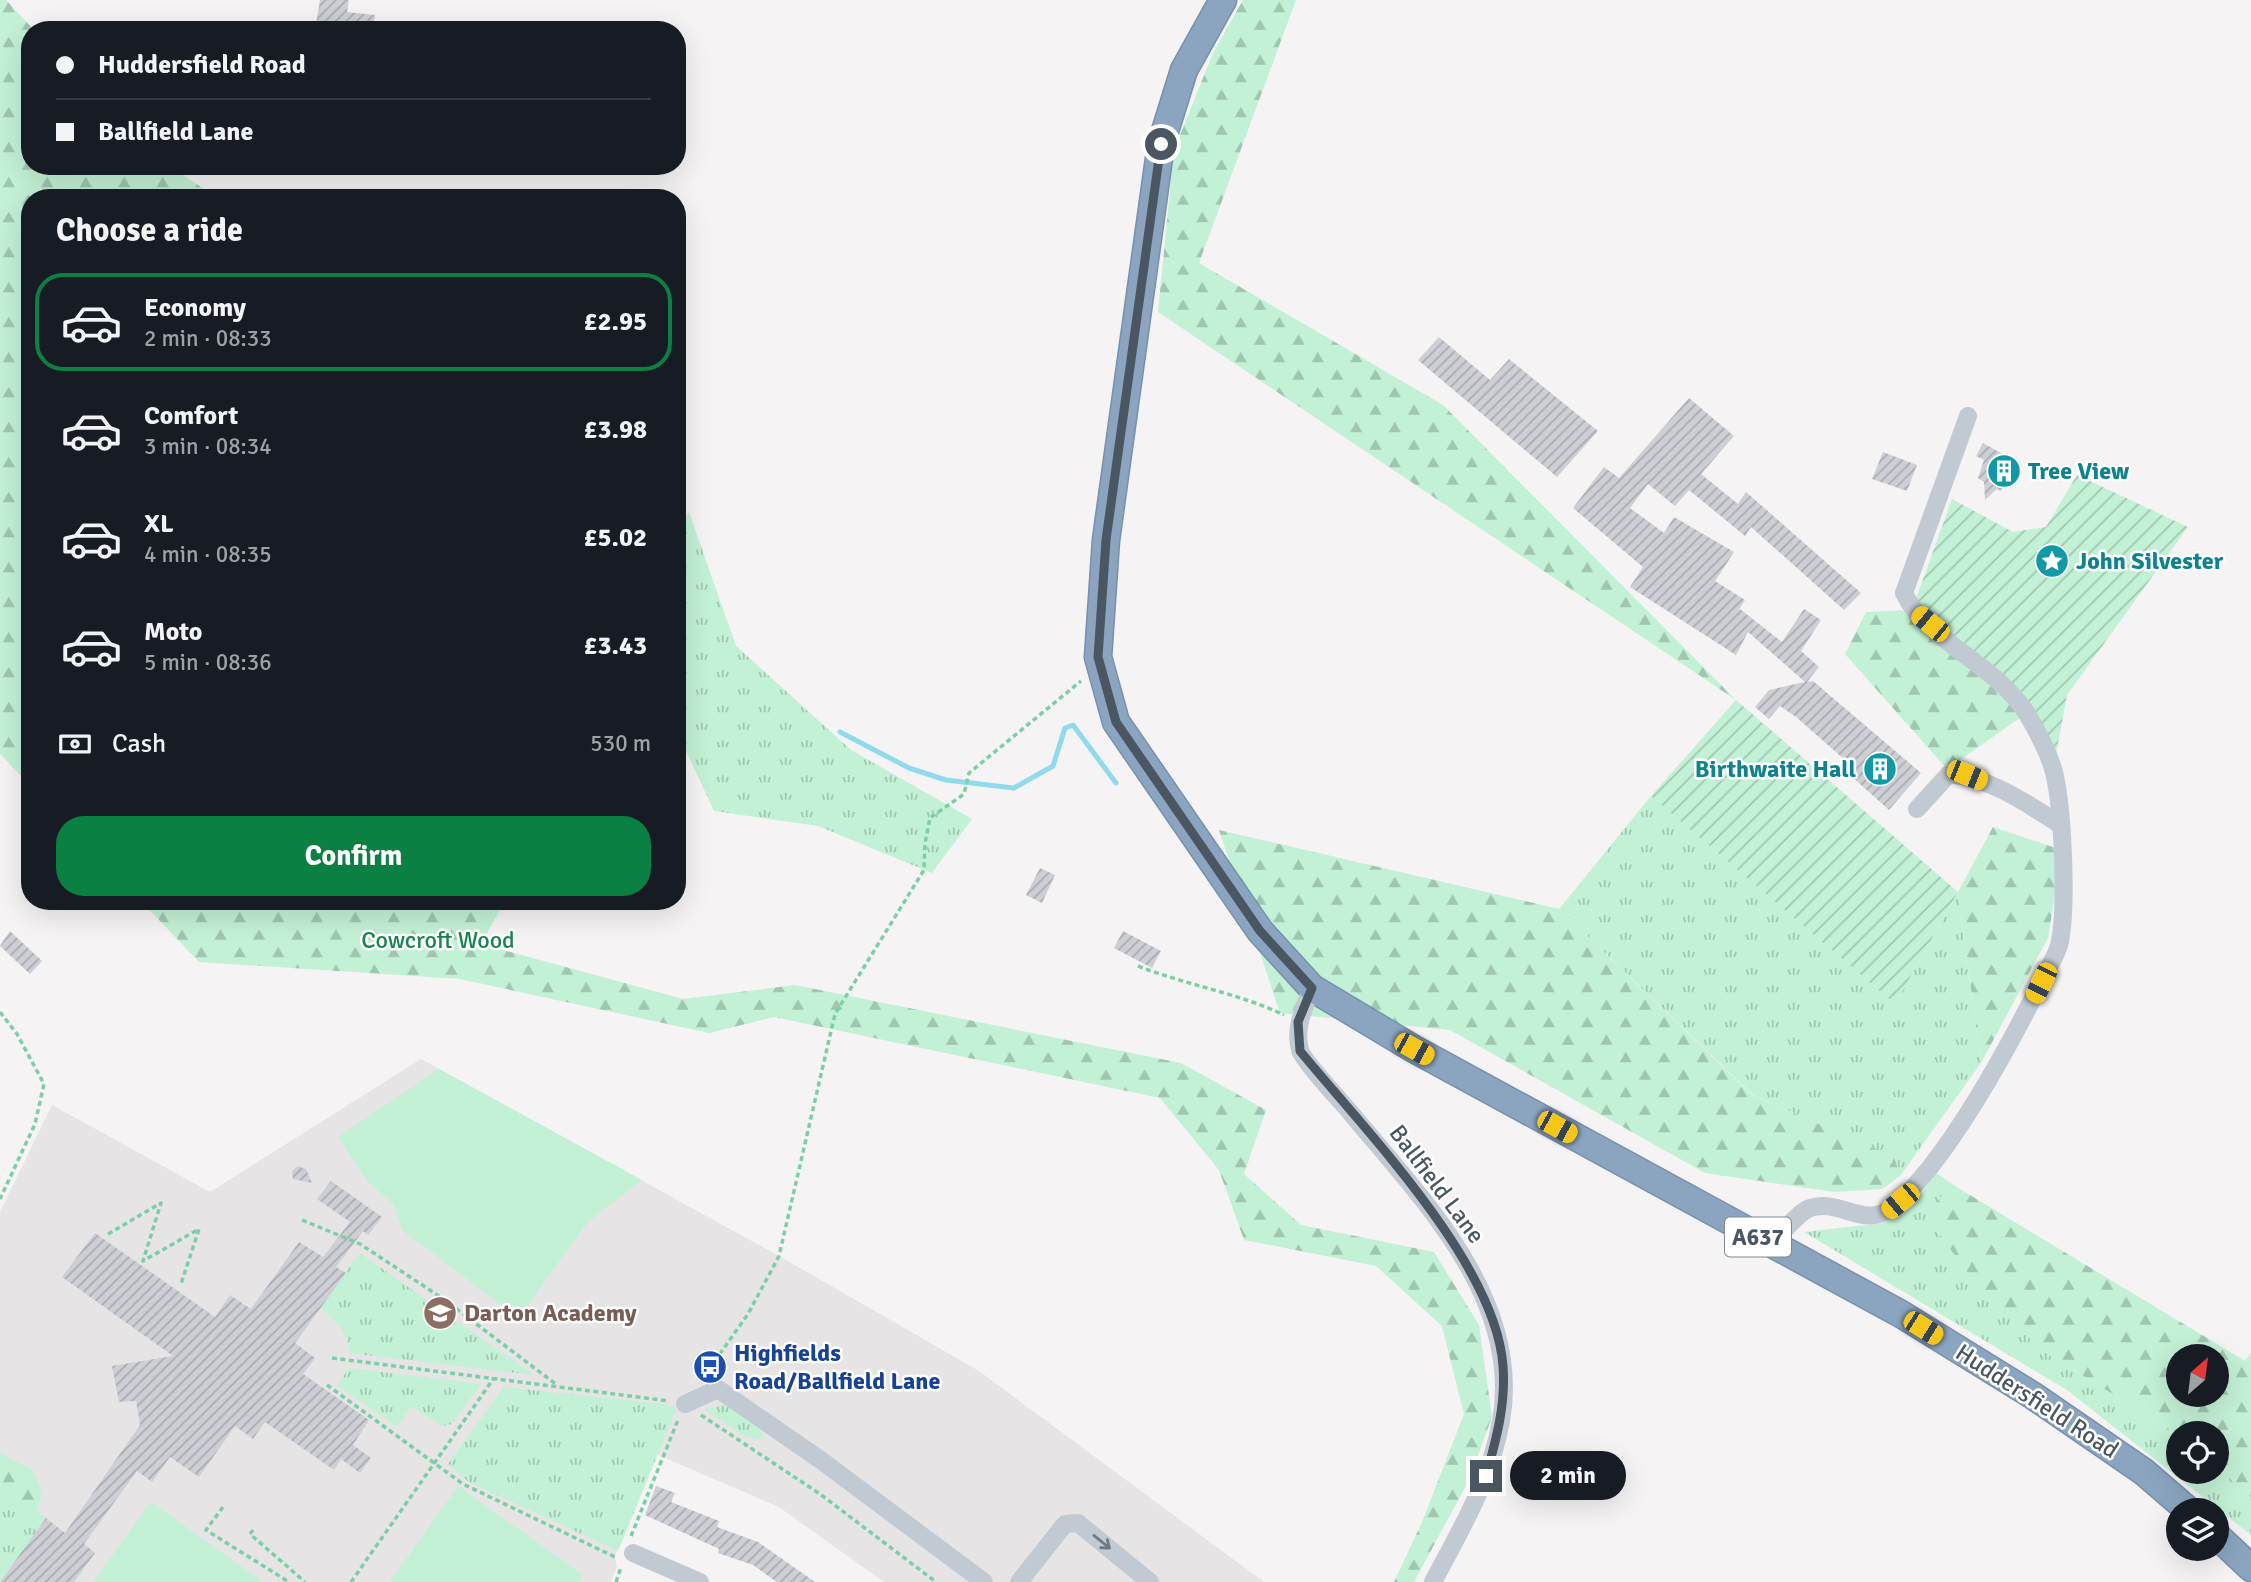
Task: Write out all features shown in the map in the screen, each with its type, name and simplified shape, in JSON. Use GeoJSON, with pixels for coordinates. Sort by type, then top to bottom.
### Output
{"type":"FeatureCollection","features":[{"type":"Feature","properties":{"kind":"highway","name":"Huddersfield Road"},"geometry":{"type":"LineString","coordinates":[[1223,0],[1184,70],[1161,144],[1106,540],[1098,657],[1116,722],[1260,931],[1312,988],[1414,1049],[1901,1314],[2032,1395],[2144,1472],[2174,1498]]}},
{"type":"Feature","properties":{"kind":"highway"},"geometry":{"type":"LineString","coordinates":[[2229,1547],[2251,1568]]}},
{"type":"Feature","properties":{"kind":"street"},"geometry":{"type":"LineString","coordinates":[[1772,1244],[1809,1208],[1832,1206],[1868,1218],[1888,1211],[1912,1191],[1954,1132],[2021,1023],[2060,943],[2062,855],[2053,771],[2026,713],[1990,672],[1912,610],[1904,593],[1968,416]]}},
{"type":"Feature","properties":{"kind":"street"},"geometry":{"type":"LineString","coordinates":[[1917,808],[1949,774],[1967,775],[2001,789],[2059,824]]}},
{"type":"Feature","properties":{"kind":"street"},"geometry":{"type":"LineString","coordinates":[[1298,1022],[1312,988]]}},
{"type":"Feature","properties":{"kind":"street","name":"Ballfield Lane"},"geometry":{"type":"LineString","coordinates":[[1298,1022],[1300,1051],[1466,1260],[1489,1309],[1503,1365],[1502,1420],[1486,1476],[1433,1582]]}},
{"type":"Feature","properties":{"kind":"street"},"geometry":{"type":"LineString","coordinates":[[685,1404],[718,1389],[822,1461],[984,1582]]}},
{"type":"Feature","properties":{"kind":"street"},"geometry":{"type":"LineString","coordinates":[[1019,1582],[1065,1524],[1078,1523],[1150,1582]]}},
{"type":"Feature","properties":{"kind":"street"},"geometry":{"type":"LineString","coordinates":[[633,1553],[700,1582]]}},
{"type":"Feature","properties":{"kind":"path"},"geometry":{"type":"LineString","coordinates":[[616,1582],[622,1565],[633,1553],[631,1535],[685,1404],[748,1314],[779,1256],[835,1014],[924,870],[925,842],[930,818],[964,794],[969,773],[1084,678]]}},
{"type":"Feature","properties":{"kind":"path"},"geometry":{"type":"LineString","coordinates":[[1138,966],[1168,978],[1257,1002],[1298,1022]]}},
{"type":"Feature","properties":{"kind":"path"},"geometry":{"type":"LineString","coordinates":[[0,1012],[18,1034],[44,1084],[35,1124],[0,1199]]}},
{"type":"Feature","properties":{"kind":"path"},"geometry":{"type":"LineString","coordinates":[[108,1234],[161,1203],[143,1261],[199,1229],[181,1284]]}},
{"type":"Feature","properties":{"kind":"path"},"geometry":{"type":"LineString","coordinates":[[302,1220],[371,1251],[442,1298],[559,1386]]}},
{"type":"Feature","properties":{"kind":"path"},"geometry":{"type":"LineString","coordinates":[[332,1358],[685,1404],[820,1494],[936,1582]]}},
{"type":"Feature","properties":{"kind":"path"},"geometry":{"type":"LineString","coordinates":[[351,1582],[494,1378]]}},
{"type":"Feature","properties":{"kind":"path"},"geometry":{"type":"LineString","coordinates":[[327,1385],[463,1484],[615,1557],[633,1553]]}},
{"type":"Feature","properties":{"kind":"path"},"geometry":{"type":"LineString","coordinates":[[223,1507],[206,1530],[289,1582]]}},
{"type":"Feature","properties":{"kind":"path"},"geometry":{"type":"LineString","coordinates":[[253,1530],[250,1534],[304,1582]]}},
{"type":"Feature","properties":{"kind":"shaded area","name":"Darton Academy"},"geometry":{"type":"Polygon","coordinates":[[[421,1059],[779,1256],[979,1371],[1264,1582],[884,1582],[779,1507],[656,1454],[615,1557],[617,1566],[611,1582],[0,1582],[0,1212],[52,1105],[210,1192],[421,1059]]]}},
{"type":"Feature","properties":{"kind":"green space"},"geometry":{"type":"Polygon","coordinates":[[[0,0],[6,0],[26,21],[21,21],[21,175],[183,175],[204,189],[21,189],[21,776],[0,754],[0,0]]]}},
{"type":"Feature","properties":{"kind":"green space"},"geometry":{"type":"Polygon","coordinates":[[[1243,0],[1296,0],[1199,263],[1443,405],[1736,700],[1158,312],[1174,150],[1213,53],[1243,0]]]}},
{"type":"Feature","properties":{"kind":"green space"},"geometry":{"type":"Polygon","coordinates":[[[2077,475],[2188,527],[2067,695],[2053,771],[2026,713],[1912,610],[1952,499],[2013,532],[2046,527],[2077,475]]]}},
{"type":"Feature","properties":{"kind":"green space"},"geometry":{"type":"Polygon","coordinates":[[[689,512],[736,646],[851,750],[972,819],[932,873],[818,826],[714,811],[686,750],[686,517],[689,512]]]}},
{"type":"Feature","properties":{"kind":"green space"},"geometry":{"type":"Polygon","coordinates":[[[1912,610],[2027,713],[1947,769],[1845,654],[1866,612],[1912,610]]]}},
{"type":"Feature","properties":{"kind":"green space"},"geometry":{"type":"Polygon","coordinates":[[[1736,700],[1958,892],[1895,1004],[1651,796],[1736,700]]]}},
{"type":"Feature","properties":{"kind":"green space"},"geometry":{"type":"Polygon","coordinates":[[[1651,796],[1895,1004],[1958,892],[1981,1063],[1900,1176],[1893,1157],[1753,1095],[1559,909],[1651,796]]]}},
{"type":"Feature","properties":{"kind":"green space"},"geometry":{"type":"Polygon","coordinates":[[[1993,827],[2062,850],[2048,938],[1981,1063],[1958,892],[1993,827]]]}},
{"type":"Feature","properties":{"kind":"green space"},"geometry":{"type":"Polygon","coordinates":[[[1219,830],[1559,909],[1752,1095],[1894,1157],[1900,1176],[1882,1189],[1835,1192],[1705,1173],[1450,1030],[1280,1013],[1219,830]]]}},
{"type":"Feature","properties":{"kind":"green space","name":"Cowcroft Wood"},"geometry":{"type":"Polygon","coordinates":[[[150,910],[500,910],[481,944],[683,999],[795,985],[1181,1063],[1266,1110],[1244,1174],[1301,1225],[1434,1252],[1479,1325],[1492,1417],[1469,1480],[1414,1582],[1394,1582],[1422,1522],[1464,1414],[1442,1326],[1376,1266],[1244,1240],[1219,1170],[1160,1098],[774,1017],[709,1033],[460,979],[199,962],[150,910]]]}},
{"type":"Feature","properties":{"kind":"green space"},"geometry":{"type":"Polygon","coordinates":[[[439,1069],[642,1180],[588,1222],[518,1318],[402,1230],[394,1205],[368,1182],[338,1137],[439,1069]]]}},
{"type":"Feature","properties":{"kind":"green space"},"geometry":{"type":"Polygon","coordinates":[[[1936,1173],[1960,1189],[1938,1198],[2043,1351],[2166,1427],[2166,1468],[2067,1390],[1804,1232],[1883,1223],[1911,1208],[1936,1173]]]}},
{"type":"Feature","properties":{"kind":"green space"},"geometry":{"type":"Polygon","coordinates":[[[1960,1189],[2217,1344],[2166,1344],[2166,1407],[2230,1407],[2230,1352],[2245,1361],[2251,1352],[2251,1492],[2229,1478],[2229,1421],[2166,1421],[2166,1427],[2043,1351],[1983,1294],[1935,1228],[1938,1198],[1960,1189]]]}},
{"type":"Feature","properties":{"kind":"green space"},"geometry":{"type":"Polygon","coordinates":[[[360,1253],[534,1375],[350,1353],[341,1328],[320,1308],[360,1253]]]}},
{"type":"Feature","properties":{"kind":"green space"},"geometry":{"type":"Polygon","coordinates":[[[349,1368],[481,1384],[452,1424],[441,1426],[412,1406],[397,1427],[337,1385],[349,1368]]]}},
{"type":"Feature","properties":{"kind":"green space"},"geometry":{"type":"Polygon","coordinates":[[[504,1387],[672,1405],[676,1410],[618,1551],[469,1482],[448,1464],[504,1387]]]}},
{"type":"Feature","properties":{"kind":"green space"},"geometry":{"type":"Polygon","coordinates":[[[725,1405],[759,1427],[764,1439],[747,1438],[704,1409],[725,1405]]]}},
{"type":"Feature","properties":{"kind":"green space"},"geometry":{"type":"Polygon","coordinates":[[[0,1453],[33,1470],[42,1493],[37,1512],[0,1485],[0,1453]]]}},
{"type":"Feature","properties":{"kind":"green space"},"geometry":{"type":"Polygon","coordinates":[[[2229,1478],[2251,1492],[2251,1535],[2229,1518],[2229,1498],[2204,1498],[2186,1484],[2229,1484],[2229,1478]]]}},
{"type":"Feature","properties":{"kind":"green space"},"geometry":{"type":"Polygon","coordinates":[[[0,1485],[46,1518],[0,1582],[0,1485]]]}},
{"type":"Feature","properties":{"kind":"green space"},"geometry":{"type":"Polygon","coordinates":[[[458,1486],[583,1575],[578,1582],[390,1582],[458,1486]]]}},
{"type":"Feature","properties":{"kind":"green space"},"geometry":{"type":"Polygon","coordinates":[[[151,1502],[263,1582],[93,1582],[151,1502]]]}},
{"type":"Feature","properties":{"kind":"building"},"geometry":{"type":"Polygon","coordinates":[[[320,0],[349,0],[347,12],[375,15],[374,21],[316,21],[320,0]]]}},
{"type":"Feature","properties":{"kind":"building"},"geometry":{"type":"Polygon","coordinates":[[[1439,337],[1490,380],[1509,359],[1598,431],[1557,477],[1418,360],[1439,337]]]}},
{"type":"Feature","properties":{"kind":"building"},"geometry":{"type":"Polygon","coordinates":[[[1689,398],[1734,436],[1701,474],[1738,504],[1746,492],[1861,593],[1844,610],[1751,527],[1745,536],[1689,490],[1675,506],[1648,484],[1630,508],[1664,533],[1674,517],[1734,552],[1715,581],[1745,600],[1738,611],[1740,609],[1782,642],[1804,609],[1821,620],[1801,651],[1819,667],[1807,682],[1813,681],[1921,773],[1889,810],[1840,766],[1845,760],[1796,717],[1780,706],[1769,719],[1755,707],[1769,690],[1805,682],[1748,632],[1736,655],[1630,587],[1643,567],[1573,508],[1604,467],[1619,478],[1689,398]]]}},
{"type":"Feature","properties":{"kind":"building","name":"Tree View"},"geometry":{"type":"Polygon","coordinates":[[[1983,443],[2017,462],[2001,491],[1997,489],[1985,500],[1984,482],[1978,478],[1984,460],[1976,456],[1983,443]]]}},
{"type":"Feature","properties":{"kind":"building"},"geometry":{"type":"Polygon","coordinates":[[[1883,452],[1917,465],[1907,491],[1872,479],[1883,452]]]}},
{"type":"Feature","properties":{"kind":"building"},"geometry":{"type":"Polygon","coordinates":[[[1040,868],[1055,875],[1042,903],[1026,895],[1040,868]]]}},
{"type":"Feature","properties":{"kind":"building"},"geometry":{"type":"Polygon","coordinates":[[[10,931],[42,961],[30,974],[0,946],[10,931]]]}},
{"type":"Feature","properties":{"kind":"building"},"geometry":{"type":"Polygon","coordinates":[[[1123,931],[1161,951],[1152,968],[1114,948],[1123,931]]]}},
{"type":"Feature","properties":{"kind":"building"},"geometry":{"type":"Polygon","coordinates":[[[298,1166],[306,1169],[312,1183],[293,1179],[292,1171],[298,1166]]]}},
{"type":"Feature","properties":{"kind":"building"},"geometry":{"type":"Polygon","coordinates":[[[331,1181],[382,1217],[368,1235],[363,1231],[336,1267],[346,1273],[295,1343],[315,1358],[303,1374],[369,1420],[353,1445],[371,1458],[360,1473],[341,1459],[334,1470],[265,1422],[253,1439],[235,1426],[199,1477],[170,1457],[152,1482],[137,1471],[84,1544],[95,1553],[74,1582],[0,1582],[46,1518],[65,1533],[140,1425],[136,1401],[119,1402],[112,1366],[173,1356],[62,1277],[95,1233],[215,1317],[230,1295],[251,1309],[299,1242],[323,1257],[350,1222],[317,1199],[331,1181]]]}},
{"type":"Feature","properties":{"kind":"building"},"geometry":{"type":"Polygon","coordinates":[[[656,1486],[675,1493],[671,1502],[719,1521],[717,1527],[758,1542],[815,1582],[777,1582],[753,1565],[718,1553],[719,1549],[645,1515],[656,1486]]]}},
{"type":"Feature","properties":{"kind":"waterway"},"geometry":{"type":"LineString","coordinates":[[840,732],[909,768],[946,780],[1014,788],[1053,766],[1065,728],[1073,725],[1116,783]]}},
{"type":"Feature","properties":{"kind":"place","name":"Tree View"},"geometry":{"type":"Point","coordinates":[2004,471]}},
{"type":"Feature","properties":{"kind":"place","name":"John Silvester"},"geometry":{"type":"Point","coordinates":[2052,561]}},
{"type":"Feature","properties":{"kind":"place","name":"Birthwaite Hall"},"geometry":{"type":"Point","coordinates":[1880,769]}},
{"type":"Feature","properties":{"kind":"place","name":"Darton Academy"},"geometry":{"type":"Point","coordinates":[440,1313]}},
{"type":"Feature","properties":{"kind":"place","name":"Highfields Road/Ballfield Lane"},"geometry":{"type":"Point","coordinates":[710,1367]}},
{"type":"Feature","properties":{"kind":"route"},"geometry":{"type":"LineString","coordinates":[[1161,144],[1106,540],[1098,657],[1116,722],[1161,792],[1260,931],[1312,988],[1298,1022],[1300,1051],[1387,1156],[1466,1260],[1489,1309],[1503,1365],[1502,1420],[1486,1476]]}}]}
